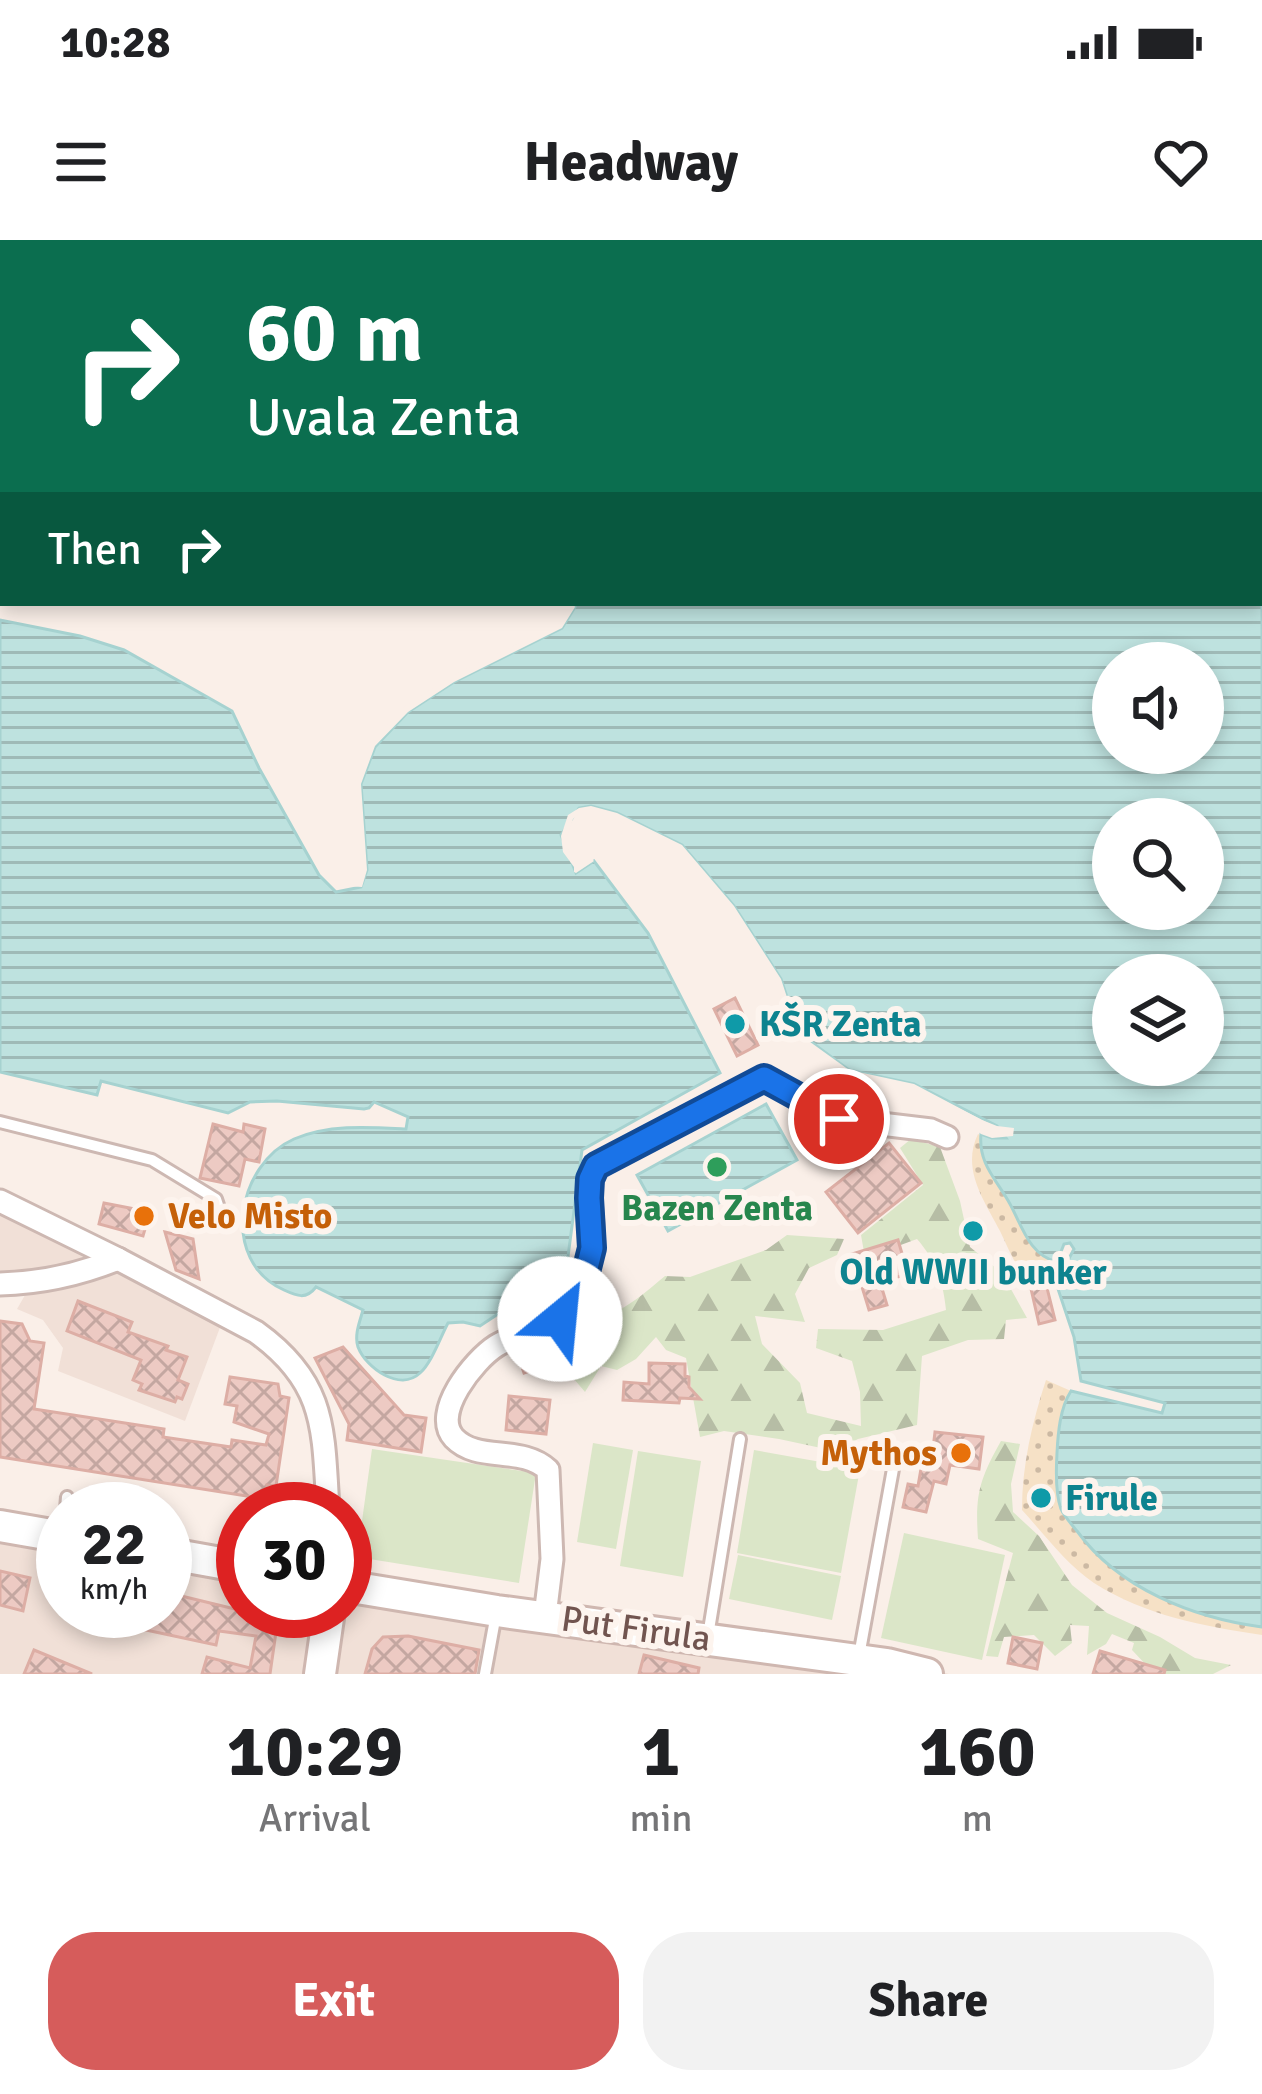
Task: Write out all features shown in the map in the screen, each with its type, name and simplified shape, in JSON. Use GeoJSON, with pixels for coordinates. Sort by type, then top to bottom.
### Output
{"type":"FeatureCollection","features":[{"type":"Feature","properties":{"kind":"street"},"geometry":{"type":"LineString","coordinates":[[545,1616],[552,1559],[548,1470],[536,1460],[472,1450],[452,1437],[446,1420],[448,1405],[483,1356],[501,1343],[560,1319],[579,1300],[592,1248],[589,1198],[596,1166],[764,1078],[839,1119],[931,1130],[946,1137]]}},
{"type":"Feature","properties":{"kind":"street"},"geometry":{"type":"LineString","coordinates":[[0,1201],[118,1258],[277,1346],[304,1378],[317,1403],[326,1482]]}},
{"type":"Feature","properties":{"kind":"street"},"geometry":{"type":"LineString","coordinates":[[0,1284],[88,1272],[118,1258]]}},
{"type":"Feature","properties":{"kind":"street"},"geometry":{"type":"LineString","coordinates":[[0,1526],[36,1532]]}},
{"type":"Feature","properties":{"kind":"street","name":"Put Firula"},"geometry":{"type":"LineString","coordinates":[[372,1590],[858,1659],[927,1674]]}},
{"type":"Feature","properties":{"kind":"street"},"geometry":{"type":"LineString","coordinates":[[320,1674],[325,1638]]}},
{"type":"Feature","properties":{"kind":"lane"},"geometry":{"type":"LineString","coordinates":[[0,1122],[152,1160],[216,1199],[224,1223]]}},
{"type":"Feature","properties":{"kind":"lane"},"geometry":{"type":"LineString","coordinates":[[707,1639],[740,1439]]}},
{"type":"Feature","properties":{"kind":"lane"},"geometry":{"type":"LineString","coordinates":[[858,1659],[893,1469]]}},
{"type":"Feature","properties":{"kind":"lane"},"geometry":{"type":"LineString","coordinates":[[485,1674],[497,1611]]}},
{"type":"Feature","properties":{"kind":"shaded area"},"geometry":{"type":"Polygon","coordinates":[[[0,1189],[228,1306],[185,1421],[58,1371],[63,1348],[43,1320],[17,1309],[28,1290],[0,1291],[0,1189]]]}},
{"type":"Feature","properties":{"kind":"shaded area"},"geometry":{"type":"Polygon","coordinates":[[[0,1520],[36,1526],[36,1638],[192,1638],[192,1552],[216,1556],[216,1638],[372,1638],[372,1582],[871,1655],[949,1674],[0,1674],[0,1520]]]}},
{"type":"Feature","properties":{"kind":"green space"},"geometry":{"type":"Polygon","coordinates":[[[911,1139],[940,1147],[960,1201],[970,1247],[1002,1273],[1027,1318],[1006,1320],[1004,1339],[968,1340],[922,1356],[917,1425],[858,1439],[835,1451],[724,1431],[700,1437],[686,1358],[666,1350],[656,1337],[636,1359],[617,1370],[601,1366],[585,1392],[568,1372],[582,1323],[617,1311],[665,1276],[690,1277],[766,1250],[787,1235],[844,1239],[837,1255],[809,1268],[795,1294],[805,1322],[755,1316],[762,1344],[800,1383],[807,1413],[861,1426],[860,1392],[852,1361],[816,1348],[818,1329],[883,1330],[946,1310],[937,1272],[917,1239],[864,1252],[861,1235],[923,1185],[900,1148],[911,1139]]]}},
{"type":"Feature","properties":{"kind":"green space"},"geometry":{"type":"Polygon","coordinates":[[[1001,1441],[1020,1444],[1011,1484],[1013,1512],[1039,1536],[1072,1585],[1107,1613],[1195,1658],[1231,1665],[1213,1674],[1146,1674],[1148,1667],[1132,1650],[1134,1643],[1112,1634],[1106,1644],[1087,1655],[1089,1626],[1070,1625],[1072,1643],[1055,1656],[1034,1635],[1004,1637],[998,1657],[986,1656],[1013,1553],[978,1539],[980,1488],[1001,1441]]]}},
{"type":"Feature","properties":{"kind":"green space"},"geometry":{"type":"Polygon","coordinates":[[[593,1443],[633,1450],[616,1549],[577,1542],[593,1443]]]}},
{"type":"Feature","properties":{"kind":"green space"},"geometry":{"type":"Polygon","coordinates":[[[372,1449],[536,1473],[519,1583],[372,1559],[372,1482],[367,1482],[372,1449]]]}},
{"type":"Feature","properties":{"kind":"green space"},"geometry":{"type":"Polygon","coordinates":[[[754,1450],[860,1469],[841,1573],[737,1553],[754,1450]]]}},
{"type":"Feature","properties":{"kind":"green space"},"geometry":{"type":"Polygon","coordinates":[[[638,1451],[701,1461],[683,1577],[620,1566],[638,1451]]]}},
{"type":"Feature","properties":{"kind":"green space"},"geometry":{"type":"Polygon","coordinates":[[[904,1533],[1005,1555],[982,1660],[881,1638],[904,1533]]]}},
{"type":"Feature","properties":{"kind":"green space"},"geometry":{"type":"Polygon","coordinates":[[[738,1555],[841,1576],[832,1620],[729,1599],[738,1555]]]}},
{"type":"Feature","properties":{"kind":"sand"},"geometry":{"type":"Polygon","coordinates":[[[978,1134],[997,1144],[1053,1256],[1056,1266],[1047,1273],[1022,1274],[982,1196],[972,1160],[978,1134]]]}},
{"type":"Feature","properties":{"kind":"sand","name":"Firule"},"geometry":{"type":"Polygon","coordinates":[[[1046,1380],[1071,1391],[1060,1420],[1056,1473],[1227,1622],[1262,1627],[1262,1635],[1175,1618],[1114,1594],[1074,1567],[1022,1510],[1029,1444],[1046,1380]]]}},
{"type":"Feature","properties":{"kind":"water"},"geometry":{"type":"Polygon","coordinates":[[[574,606],[1262,606],[1262,1627],[1185,1608],[1136,1584],[1094,1551],[1062,1512],[1057,1445],[1071,1391],[1162,1413],[1165,1403],[1081,1381],[1074,1337],[1056,1283],[1074,1249],[1064,1244],[1057,1262],[1027,1239],[982,1154],[981,1134],[1006,1138],[997,1126],[914,1084],[849,1070],[799,1033],[781,979],[734,906],[682,845],[617,813],[579,808],[561,835],[576,873],[594,861],[648,933],[720,1073],[582,1150],[564,1287],[520,1307],[509,1287],[505,1290],[513,1310],[480,1326],[448,1323],[428,1363],[412,1378],[384,1375],[362,1355],[357,1338],[363,1310],[316,1287],[301,1296],[263,1276],[250,1258],[243,1213],[259,1169],[294,1139],[349,1128],[406,1129],[408,1117],[374,1102],[364,1109],[250,1102],[228,1113],[101,1081],[97,1095],[0,1072],[0,620],[124,650],[232,711],[319,875],[336,892],[361,887],[367,870],[361,784],[375,747],[408,712],[454,682],[562,628],[574,606]]]}},
{"type":"Feature","properties":{"kind":"water","name":"Bazen Zenta"},"geometry":{"type":"Polygon","coordinates":[[[766,1104],[797,1160],[668,1231],[637,1175],[766,1104]]]}},
{"type":"Feature","properties":{"kind":"pier"},"geometry":{"type":"Polygon","coordinates":[[[568,607],[575,607],[562,628],[454,682],[408,712],[375,746],[361,784],[367,870],[362,887],[346,886],[357,882],[361,869],[355,783],[370,743],[404,707],[450,677],[558,624],[568,607]]]}},
{"type":"Feature","properties":{"kind":"pier"},"geometry":{"type":"Polygon","coordinates":[[[591,806],[617,813],[682,845],[734,906],[781,979],[799,1034],[849,1070],[914,1084],[982,1120],[1014,1128],[1013,1136],[981,1134],[976,1130],[999,1132],[912,1089],[847,1076],[795,1038],[775,982],[729,909],[678,850],[615,819],[581,813],[573,819],[567,836],[569,850],[579,864],[590,857],[594,861],[574,872],[561,836],[568,815],[591,806]]]}},
{"type":"Feature","properties":{"kind":"building","name":"KŠR Zenta"},"geometry":{"type":"Polygon","coordinates":[[[735,998],[758,1045],[737,1056],[714,1009],[735,998]]]}},
{"type":"Feature","properties":{"kind":"building"},"geometry":{"type":"Polygon","coordinates":[[[213,1124],[243,1132],[244,1124],[265,1129],[259,1162],[245,1159],[239,1186],[200,1178],[213,1124]]]}},
{"type":"Feature","properties":{"kind":"building"},"geometry":{"type":"Polygon","coordinates":[[[889,1143],[921,1183],[858,1233],[826,1192],[889,1143]]]}},
{"type":"Feature","properties":{"kind":"building"},"geometry":{"type":"Polygon","coordinates":[[[104,1203],[150,1212],[143,1236],[99,1224],[104,1203]]]}},
{"type":"Feature","properties":{"kind":"building"},"geometry":{"type":"Polygon","coordinates":[[[165,1232],[193,1239],[199,1279],[176,1270],[165,1232]]]}},
{"type":"Feature","properties":{"kind":"building"},"geometry":{"type":"Polygon","coordinates":[[[898,1240],[908,1274],[880,1282],[887,1305],[869,1310],[852,1254],[898,1240]]]}},
{"type":"Feature","properties":{"kind":"building"},"geometry":{"type":"Polygon","coordinates":[[[1044,1276],[1055,1320],[1039,1324],[1029,1280],[1044,1276]]]}},
{"type":"Feature","properties":{"kind":"building"},"geometry":{"type":"Polygon","coordinates":[[[78,1301],[132,1322],[128,1332],[187,1357],[178,1380],[188,1384],[182,1399],[177,1397],[175,1402],[139,1390],[142,1384],[133,1380],[141,1360],[67,1331],[78,1301]]]}},
{"type":"Feature","properties":{"kind":"building"},"geometry":{"type":"Polygon","coordinates":[[[0,1321],[22,1324],[30,1341],[44,1343],[34,1409],[164,1429],[163,1437],[231,1447],[232,1440],[266,1445],[269,1434],[234,1422],[237,1406],[225,1404],[230,1377],[278,1384],[280,1396],[289,1398],[277,1482],[216,1482],[216,1491],[192,1487],[192,1482],[158,1482],[0,1457],[0,1321]]]}},
{"type":"Feature","properties":{"kind":"building"},"geometry":{"type":"Polygon","coordinates":[[[558,1340],[565,1358],[524,1373],[518,1355],[558,1340]]]}},
{"type":"Feature","properties":{"kind":"building"},"geometry":{"type":"Polygon","coordinates":[[[343,1347],[404,1415],[426,1418],[421,1452],[347,1440],[349,1424],[315,1358],[343,1347]]]}},
{"type":"Feature","properties":{"kind":"building"},"geometry":{"type":"Polygon","coordinates":[[[649,1363],[685,1364],[689,1387],[700,1399],[680,1398],[679,1403],[623,1400],[624,1382],[649,1384],[649,1363]]]}},
{"type":"Feature","properties":{"kind":"building"},"geometry":{"type":"Polygon","coordinates":[[[509,1396],[550,1400],[546,1434],[506,1430],[509,1396]]]}},
{"type":"Feature","properties":{"kind":"building"},"geometry":{"type":"Polygon","coordinates":[[[935,1432],[983,1437],[979,1469],[950,1465],[946,1484],[934,1481],[926,1512],[903,1507],[908,1484],[918,1486],[922,1463],[931,1465],[935,1432]]]}},
{"type":"Feature","properties":{"kind":"building"},"geometry":{"type":"Polygon","coordinates":[[[0,1571],[30,1578],[23,1611],[0,1605],[0,1571]]]}},
{"type":"Feature","properties":{"kind":"building"},"geometry":{"type":"Polygon","coordinates":[[[192,1599],[216,1604],[216,1645],[183,1638],[192,1638],[192,1599]]]}},
{"type":"Feature","properties":{"kind":"building"},"geometry":{"type":"Polygon","coordinates":[[[408,1636],[479,1650],[475,1674],[365,1674],[372,1649],[383,1637],[408,1636]]]}},
{"type":"Feature","properties":{"kind":"building"},"geometry":{"type":"Polygon","coordinates":[[[1013,1637],[1042,1643],[1037,1669],[1008,1663],[1013,1637]]]}},
{"type":"Feature","properties":{"kind":"building"},"geometry":{"type":"Polygon","coordinates":[[[256,1638],[275,1638],[270,1674],[202,1674],[207,1657],[250,1668],[256,1638]]]}},
{"type":"Feature","properties":{"kind":"building"},"geometry":{"type":"Polygon","coordinates":[[[34,1650],[92,1674],[24,1674],[34,1650]]]}},
{"type":"Feature","properties":{"kind":"building"},"geometry":{"type":"Polygon","coordinates":[[[1100,1651],[1165,1670],[1164,1674],[1093,1674],[1100,1651]]]}},
{"type":"Feature","properties":{"kind":"building"},"geometry":{"type":"Polygon","coordinates":[[[644,1655],[699,1668],[698,1674],[639,1674],[644,1655]]]}},
{"type":"Feature","properties":{"kind":"place","name":"KŠR Zenta"},"geometry":{"type":"Point","coordinates":[735,1024]}},
{"type":"Feature","properties":{"kind":"place","name":"Bazen Zenta"},"geometry":{"type":"Point","coordinates":[717,1167]}},
{"type":"Feature","properties":{"kind":"place","name":"Velo Misto"},"geometry":{"type":"Point","coordinates":[144,1216]}},
{"type":"Feature","properties":{"kind":"place","name":"Old WWII bunker"},"geometry":{"type":"Point","coordinates":[973,1231]}},
{"type":"Feature","properties":{"kind":"place","name":"Mythos"},"geometry":{"type":"Point","coordinates":[961,1453]}},
{"type":"Feature","properties":{"kind":"place","name":"Firule"},"geometry":{"type":"Point","coordinates":[1041,1498]}},
{"type":"Feature","properties":{"kind":"route"},"geometry":{"type":"LineString","coordinates":[[560,1319],[579,1300],[592,1248],[589,1198],[596,1166],[764,1078],[839,1119]]}}]}
